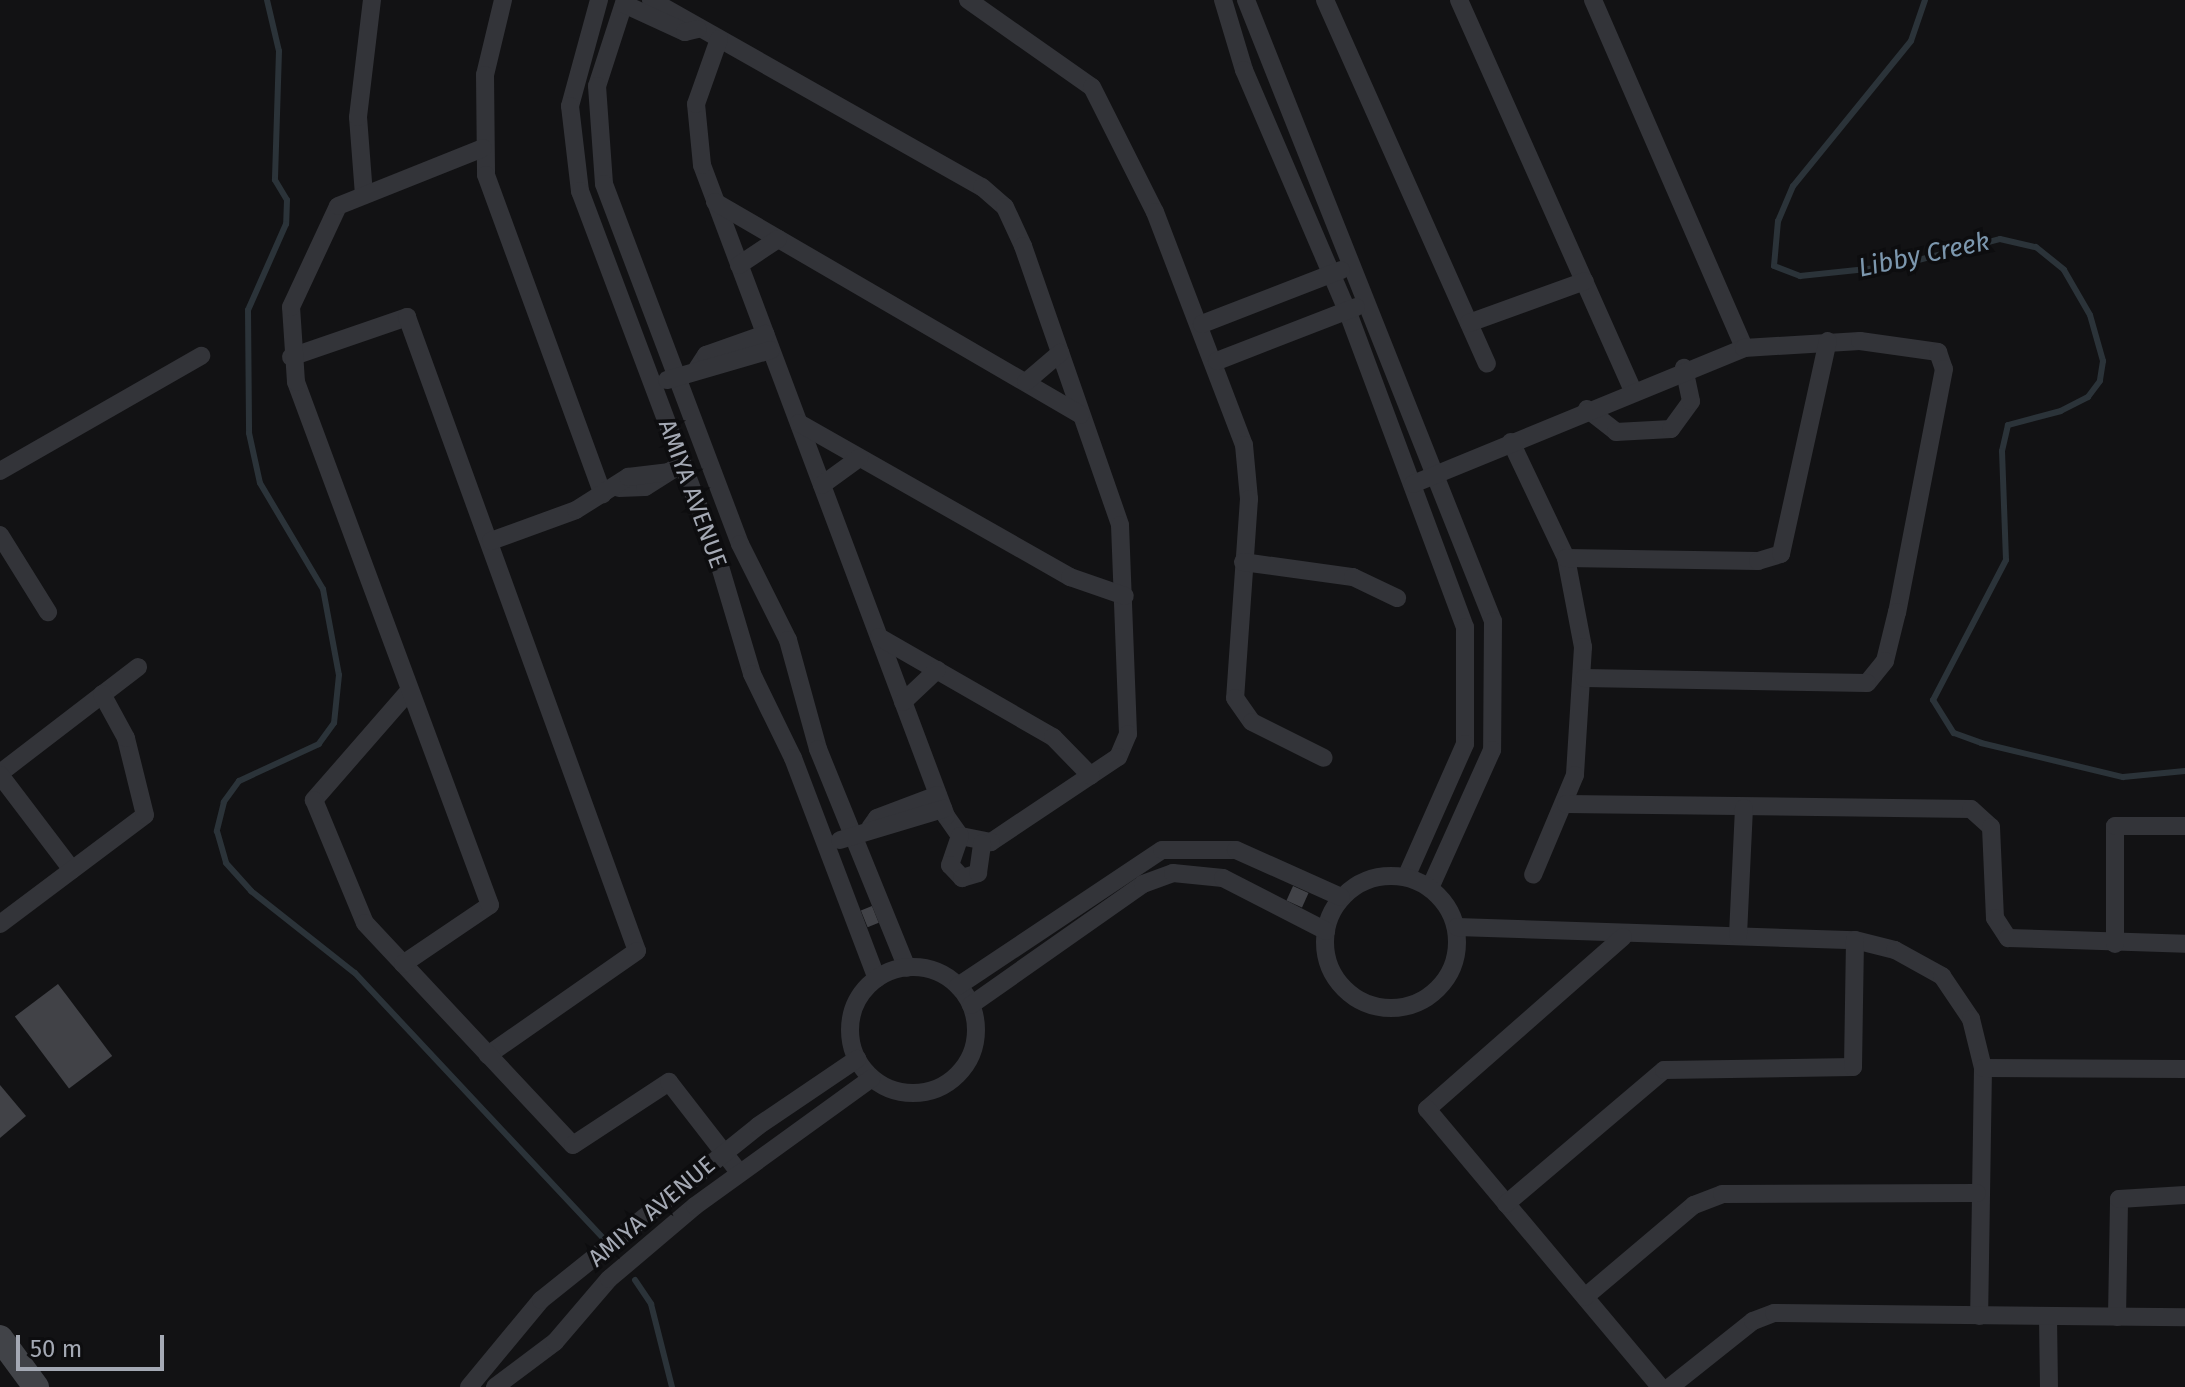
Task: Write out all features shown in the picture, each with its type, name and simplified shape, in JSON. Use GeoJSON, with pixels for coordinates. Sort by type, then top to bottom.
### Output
{"type":"FeatureCollection","features":[{"type":"Feature","properties":{"kind":"main road"},"geometry":{"type":"LineString","coordinates":[[0,1338],[36,1387]]}},
{"type":"Feature","properties":{"kind":"street"},"geometry":{"type":"LineString","coordinates":[[364,195],[358,117],[372,0]]}},
{"type":"Feature","properties":{"kind":"street"},"geometry":{"type":"LineString","coordinates":[[503,0],[485,75],[483,148],[500,229],[611,491]]}},
{"type":"Feature","properties":{"kind":"street","name":"AMIYA AVENUE"},"geometry":{"type":"LineString","coordinates":[[599,0],[573,82],[574,165],[653,385],[675,469],[752,674],[826,845],[877,979]]}},
{"type":"Feature","properties":{"kind":"street"},"geometry":{"type":"LineString","coordinates":[[651,0],[994,196],[1023,246],[1118,516],[1125,596],[1128,742],[1091,776],[982,843],[960,836],[941,802],[715,202],[694,127],[719,39]]}},
{"type":"Feature","properties":{"kind":"street"},"geometry":{"type":"LineString","coordinates":[[968,0],[1092,87],[1202,324],[1217,361],[1249,474],[1235,698],[1252,722],[1324,758]]}},
{"type":"Feature","properties":{"kind":"street"},"geometry":{"type":"LineString","coordinates":[[1224,0],[1244,70],[1347,310],[1456,596],[1469,659],[1465,744],[1406,877]]}},
{"type":"Feature","properties":{"kind":"street"},"geometry":{"type":"LineString","coordinates":[[1246,0],[1438,473],[1493,621],[1496,721],[1481,783],[1430,888]]}},
{"type":"Feature","properties":{"kind":"street"},"geometry":{"type":"LineString","coordinates":[[1325,0],[1487,364]]}},
{"type":"Feature","properties":{"kind":"street"},"geometry":{"type":"LineString","coordinates":[[1459,0],[1633,390]]}},
{"type":"Feature","properties":{"kind":"street"},"geometry":{"type":"LineString","coordinates":[[1595,1],[1744,348]]}},
{"type":"Feature","properties":{"kind":"street"},"geometry":{"type":"LineString","coordinates":[[625,2],[685,32],[698,29]]}},
{"type":"Feature","properties":{"kind":"street","name":"AMIYA AVENUE"},"geometry":{"type":"LineString","coordinates":[[625,2],[597,86],[598,160],[707,458],[788,640],[851,835],[907,968]]}},
{"type":"Feature","properties":{"kind":"street"},"geometry":{"type":"LineString","coordinates":[[403,964],[490,905],[409,691],[291,357],[297,282],[334,212],[364,195],[483,148]]}},
{"type":"Feature","properties":{"kind":"street"},"geometry":{"type":"LineString","coordinates":[[715,202],[1081,415]]}},
{"type":"Feature","properties":{"kind":"street"},"geometry":{"type":"LineString","coordinates":[[739,265],[778,239]]}},
{"type":"Feature","properties":{"kind":"street"},"geometry":{"type":"LineString","coordinates":[[1202,324],[1353,265]]}},
{"type":"Feature","properties":{"kind":"street"},"geometry":{"type":"LineString","coordinates":[[1469,323],[1585,281]]}},
{"type":"Feature","properties":{"kind":"street"},"geometry":{"type":"LineString","coordinates":[[1217,361],[1368,302]]}},
{"type":"Feature","properties":{"kind":"street"},"geometry":{"type":"LineString","coordinates":[[291,357],[407,317],[491,541],[637,951],[488,1055]]}},
{"type":"Feature","properties":{"kind":"street"},"geometry":{"type":"LineString","coordinates":[[1566,558],[1758,561],[1781,554],[1828,341]]}},
{"type":"Feature","properties":{"kind":"street"},"geometry":{"type":"LineString","coordinates":[[1413,484],[1684,368],[1744,348],[1828,341],[1930,348],[1942,358],[1897,612],[1878,673],[1851,683],[1584,678]]}},
{"type":"Feature","properties":{"kind":"street"},"geometry":{"type":"LineString","coordinates":[[653,385],[697,369],[706,355],[768,342]]}},
{"type":"Feature","properties":{"kind":"street"},"geometry":{"type":"LineString","coordinates":[[1026,382],[1060,353]]}},
{"type":"Feature","properties":{"kind":"street"},"geometry":{"type":"LineString","coordinates":[[0,471],[201,356]]}},
{"type":"Feature","properties":{"kind":"street"},"geometry":{"type":"LineString","coordinates":[[1587,409],[1616,432],[1671,429],[1691,401],[1684,368]]}},
{"type":"Feature","properties":{"kind":"street"},"geometry":{"type":"LineString","coordinates":[[799,423],[1070,577],[1125,596]]}},
{"type":"Feature","properties":{"kind":"street"},"geometry":{"type":"LineString","coordinates":[[1511,442],[1566,558],[1584,678],[1566,804],[1533,875]]}},
{"type":"Feature","properties":{"kind":"street"},"geometry":{"type":"LineString","coordinates":[[491,541],[611,491],[645,487],[675,469],[707,458]]}},
{"type":"Feature","properties":{"kind":"street"},"geometry":{"type":"LineString","coordinates":[[822,485],[859,458]]}},
{"type":"Feature","properties":{"kind":"street"},"geometry":{"type":"LineString","coordinates":[[0,535],[48,612]]}},
{"type":"Feature","properties":{"kind":"street"},"geometry":{"type":"LineString","coordinates":[[1243,562],[1353,577],[1397,598]]}},
{"type":"Feature","properties":{"kind":"street"},"geometry":{"type":"LineString","coordinates":[[879,637],[1053,737],[1091,776]]}},
{"type":"Feature","properties":{"kind":"street"},"geometry":{"type":"LineString","coordinates":[[72,870],[0,774],[138,667]]}},
{"type":"Feature","properties":{"kind":"street"},"geometry":{"type":"LineString","coordinates":[[903,702],[937,670]]}},
{"type":"Feature","properties":{"kind":"street"},"geometry":{"type":"LineString","coordinates":[[409,691],[314,800],[358,912],[573,1145],[669,1082],[738,1171]]}},
{"type":"Feature","properties":{"kind":"street"},"geometry":{"type":"LineString","coordinates":[[0,924],[145,815],[126,738],[102,694]]}},
{"type":"Feature","properties":{"kind":"street"},"geometry":{"type":"LineString","coordinates":[[826,845],[870,828],[877,818],[941,802]]}},
{"type":"Feature","properties":{"kind":"street"},"geometry":{"type":"LineString","coordinates":[[1566,804],[1971,809],[1991,827],[1995,918],[2003,934],[2021,944],[2185,944]]}},
{"type":"Feature","properties":{"kind":"street"},"geometry":{"type":"LineString","coordinates":[[1738,935],[1744,808]]}},
{"type":"Feature","properties":{"kind":"street"},"geometry":{"type":"LineString","coordinates":[[2115,944],[2115,826],[2185,826]]}},
{"type":"Feature","properties":{"kind":"street"},"geometry":{"type":"LineString","coordinates":[[960,836],[950,865],[962,878],[978,873],[982,843]]}},
{"type":"Feature","properties":{"kind":"street"},"geometry":{"type":"LineString","coordinates":[[958,986],[1148,855],[1198,845],[1256,857],[1341,897]]}},
{"type":"Feature","properties":{"kind":"street"},"geometry":{"type":"LineString","coordinates":[[1244,888],[1256,857]]}},
{"type":"Feature","properties":{"kind":"street"},"geometry":{"type":"LineString","coordinates":[[1265,899],[1281,867]]}},
{"type":"Feature","properties":{"kind":"street"},"geometry":{"type":"LineString","coordinates":[[971,1005],[1159,877],[1208,873],[1244,888],[1326,931]]}},
{"type":"Feature","properties":{"kind":"street"},"geometry":{"type":"LineString","coordinates":[[1406,877],[1430,888],[1457,927],[1455,963],[1435,992],[1385,1008],[1339,982],[1326,931],[1341,897],[1371,878],[1406,877]]}},
{"type":"Feature","properties":{"kind":"street"},"geometry":{"type":"LineString","coordinates":[[843,890],[871,880]]}},
{"type":"Feature","properties":{"kind":"street"},"geometry":{"type":"LineString","coordinates":[[860,935],[891,925]]}},
{"type":"Feature","properties":{"kind":"street"},"geometry":{"type":"LineString","coordinates":[[1457,927],[1623,937],[1738,935],[1855,940],[1895,950],[1942,976],[1971,1019],[1983,1068],[1977,1193],[1979,1316]]}},
{"type":"Feature","properties":{"kind":"street"},"geometry":{"type":"LineString","coordinates":[[1623,937],[1427,1109],[1660,1387]]}},
{"type":"Feature","properties":{"kind":"street"},"geometry":{"type":"LineString","coordinates":[[1506,1204],[1664,1070],[1853,1067],[1855,940]]}},
{"type":"Feature","properties":{"kind":"street"},"geometry":{"type":"LineString","coordinates":[[907,968],[935,971],[958,986],[971,1005],[977,1035],[957,1077],[915,1094],[872,1078],[857,1059],[852,1016],[877,979],[907,968]]}},
{"type":"Feature","properties":{"kind":"street","name":"AMIYA AVENUE"},"geometry":{"type":"LineString","coordinates":[[469,1387],[526,1312],[724,1153],[857,1059]]}},
{"type":"Feature","properties":{"kind":"street"},"geometry":{"type":"LineString","coordinates":[[1983,1068],[2185,1069]]}},
{"type":"Feature","properties":{"kind":"street","name":"AMIYA AVENUE"},"geometry":{"type":"LineString","coordinates":[[495,1387],[555,1342],[609,1279],[738,1171],[872,1078]]}},
{"type":"Feature","properties":{"kind":"street"},"geometry":{"type":"LineString","coordinates":[[1585,1297],[1707,1198],[1977,1193]]}},
{"type":"Feature","properties":{"kind":"street"},"geometry":{"type":"LineString","coordinates":[[2117,1317],[2119,1199],[2185,1195]]}},
{"type":"Feature","properties":{"kind":"street"},"geometry":{"type":"LineString","coordinates":[[1670,1387],[1753,1321],[1774,1313],[2185,1317]]}},
{"type":"Feature","properties":{"kind":"street"},"geometry":{"type":"LineString","coordinates":[[2048,1317],[2049,1387]]}},
{"type":"Feature","properties":{"kind":"building"},"geometry":{"type":"Polygon","coordinates":[[[1293,886],[1309,893],[1302,908],[1286,901],[1293,886]]]}},
{"type":"Feature","properties":{"kind":"building"},"geometry":{"type":"Polygon","coordinates":[[[872,906],[879,923],[868,927],[861,910],[872,906]]]}},
{"type":"Feature","properties":{"kind":"building"},"geometry":{"type":"Polygon","coordinates":[[[58,984],[112,1056],[69,1088],[15,1016],[58,984]]]}},
{"type":"Feature","properties":{"kind":"building"},"geometry":{"type":"Polygon","coordinates":[[[0,1085],[26,1116],[0,1138],[0,1085]]]}},
{"type":"Feature","properties":{"kind":"waterway"},"geometry":{"type":"LineString","coordinates":[[267,0],[279,51],[275,180],[287,200],[286,224],[248,310],[249,433],[260,483],[323,589],[339,675],[334,723],[319,744],[239,781],[224,802],[217,831],[226,863],[251,891],[355,973],[603,1238]]}},
{"type":"Feature","properties":{"kind":"waterway","name":"Libby Creek"},"geometry":{"type":"LineString","coordinates":[[1925,0],[1911,41],[1793,186],[1778,221],[1774,266],[1800,276],[1895,266],[2000,239],[2036,247],[2064,270],[2090,315],[2103,361],[2100,381],[2088,397],[2061,411],[2008,425],[2002,451],[2006,560],[1933,700],[1954,733],[1981,743],[2123,777],[2185,771]]}},
{"type":"Feature","properties":{"kind":"waterway"},"geometry":{"type":"LineString","coordinates":[[635,1280],[651,1304],[672,1387]]}}]}
